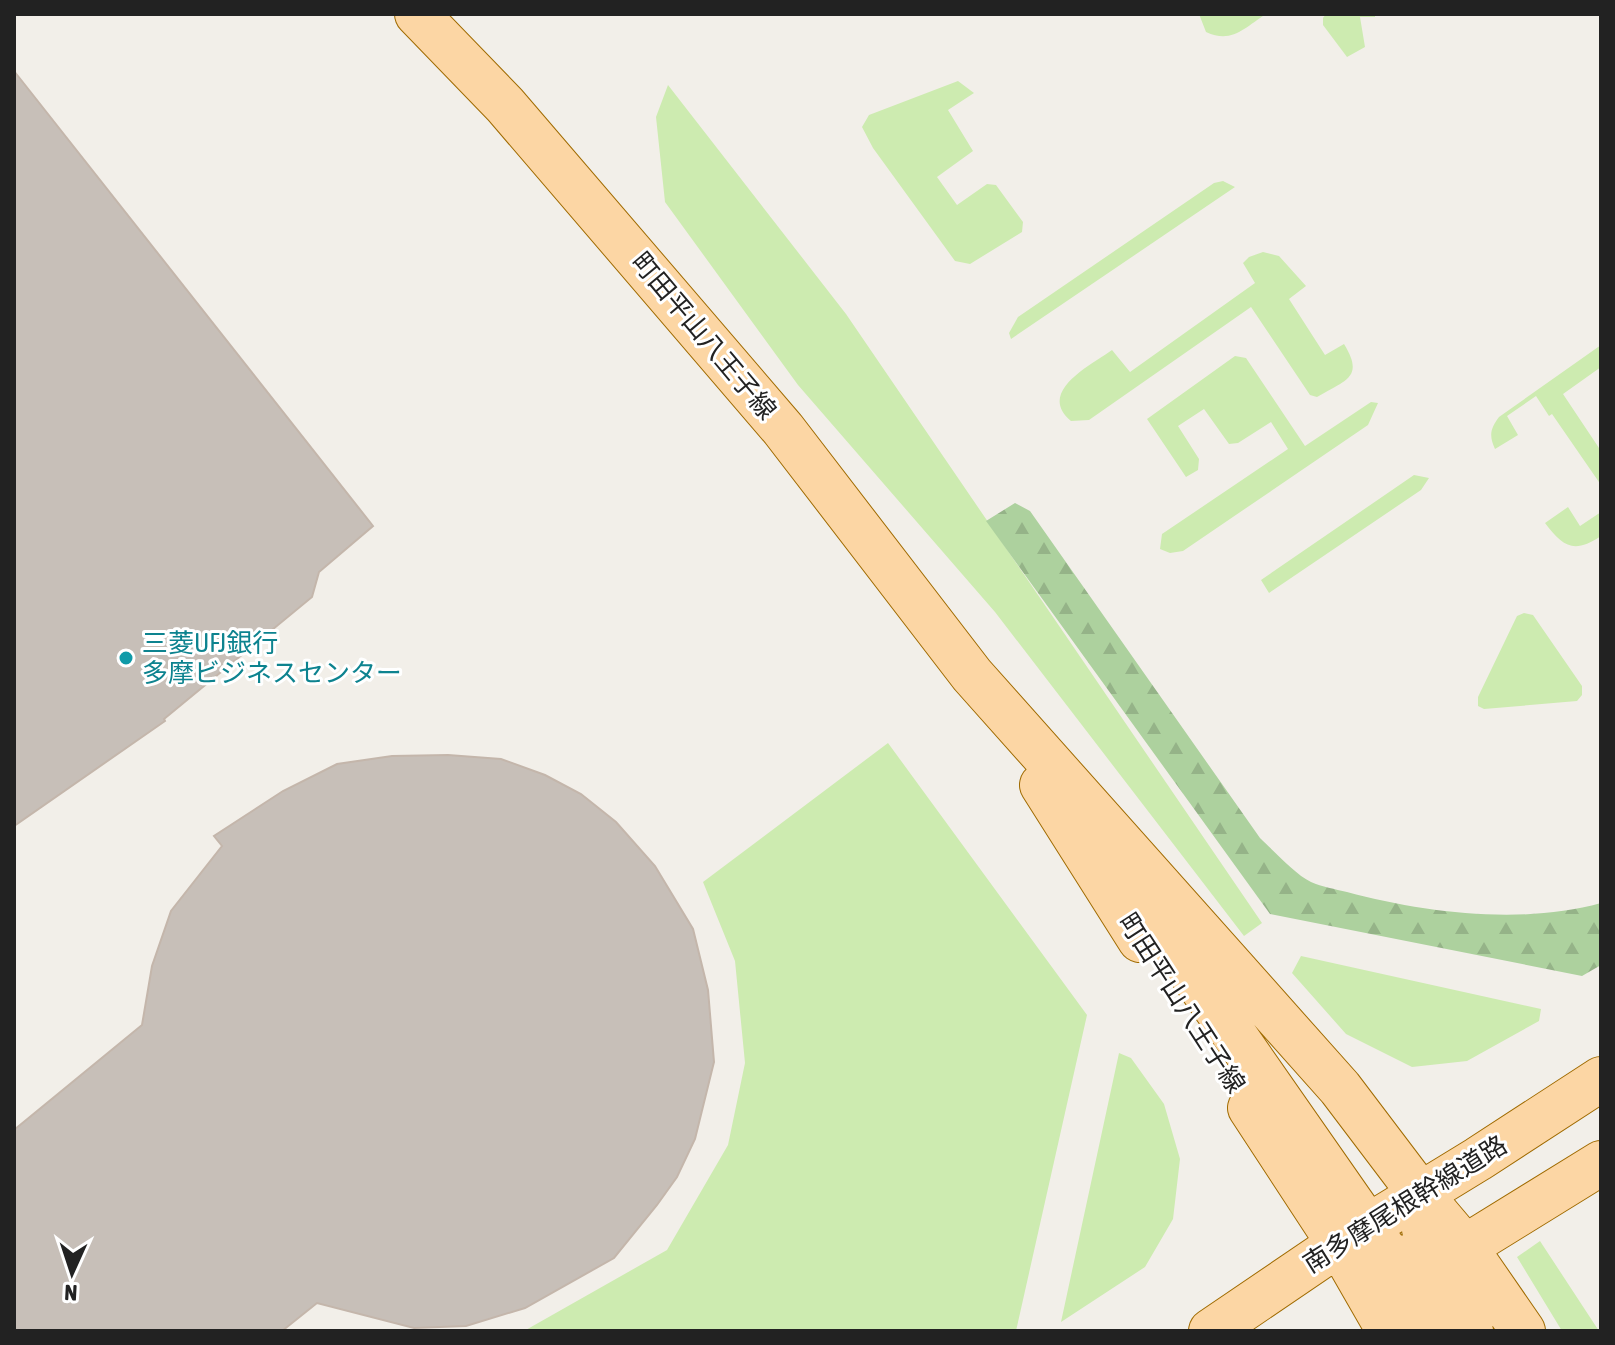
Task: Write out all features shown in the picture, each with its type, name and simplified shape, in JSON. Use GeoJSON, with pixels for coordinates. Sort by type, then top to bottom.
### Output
{"type":"FeatureCollection","features":[{"type":"Feature","properties":{"kind":"main road","name":"町田平山八王子線"},"geometry":{"type":"LineString","coordinates":[[417,14],[505,105],[773,417],[972,675],[1340,1088],[1421,1195],[1399,1247]]}},
{"type":"Feature","properties":{"kind":"main road"},"geometry":{"type":"LineString","coordinates":[[972,675],[1399,1247],[1471,1331]]}},
{"type":"Feature","properties":{"kind":"main road","name":"南多摩尾根幹線道路"},"geometry":{"type":"LineString","coordinates":[[1211,1331],[1399,1247],[1421,1195],[1601,1079]]}},
{"type":"Feature","properties":{"kind":"main road"},"geometry":{"type":"LineString","coordinates":[[1399,1247],[1601,1163]]}},
{"type":"Feature","properties":{"kind":"main road"},"geometry":{"type":"LineString","coordinates":[[1389,1331],[1399,1247]]}},
{"type":"Feature","properties":{"kind":"main road"},"geometry":{"type":"LineString","coordinates":[[1399,1247],[1430,1331]]}},
{"type":"Feature","properties":{"kind":"main road"},"geometry":{"type":"LineString","coordinates":[[1399,1247],[1523,1331]]}},
{"type":"Feature","properties":{"kind":"green space"},"geometry":{"type":"Polygon","coordinates":[[[1199,14],[1266,14],[1238,33],[1223,36],[1206,32],[1199,14]]]}},
{"type":"Feature","properties":{"kind":"green space"},"geometry":{"type":"Polygon","coordinates":[[[1326,14],[1375,14],[1375,17],[1360,17],[1365,47],[1347,57],[1323,25],[1326,14]]]}},
{"type":"Feature","properties":{"kind":"green space"},"geometry":{"type":"Polygon","coordinates":[[[958,81],[974,93],[948,110],[973,151],[937,177],[957,205],[987,184],[996,185],[1023,222],[1022,232],[970,264],[955,261],[873,148],[862,127],[869,115],[958,81]]]}},
{"type":"Feature","properties":{"kind":"green space"},"geometry":{"type":"Polygon","coordinates":[[[668,85],[846,314],[1262,923],[1244,936],[995,612],[798,385],[665,202],[656,117],[668,85]]]}},
{"type":"Feature","properties":{"kind":"green space"},"geometry":{"type":"Polygon","coordinates":[[[1223,181],[1235,187],[1011,339],[1009,333],[1018,317],[1214,183],[1223,181]]]}},
{"type":"Feature","properties":{"kind":"green space"},"geometry":{"type":"Polygon","coordinates":[[[1263,252],[1279,256],[1306,286],[1289,299],[1325,355],[1344,344],[1353,364],[1349,377],[1317,397],[1310,395],[1251,307],[1089,420],[1071,421],[1062,410],[1060,400],[1070,380],[1112,350],[1130,372],[1255,283],[1243,263],[1263,252]]]}},
{"type":"Feature","properties":{"kind":"green space"},"geometry":{"type":"Polygon","coordinates":[[[1601,345],[1601,367],[1563,394],[1601,451],[1601,485],[1536,396],[1507,416],[1518,435],[1495,449],[1491,433],[1499,417],[1601,345]]]}},
{"type":"Feature","properties":{"kind":"green space"},"geometry":{"type":"Polygon","coordinates":[[[1235,356],[1246,358],[1305,446],[1371,402],[1378,403],[1368,425],[1183,551],[1170,553],[1160,549],[1162,534],[1288,449],[1271,422],[1238,443],[1229,444],[1204,409],[1178,426],[1199,459],[1198,470],[1186,477],[1147,419],[1235,356]]]}},
{"type":"Feature","properties":{"kind":"green space"},"geometry":{"type":"Polygon","coordinates":[[[1414,475],[1429,478],[1421,490],[1269,593],[1261,580],[1414,475]]]}},
{"type":"Feature","properties":{"kind":"green space"},"geometry":{"type":"Polygon","coordinates":[[[1015,503],[1030,511],[1260,838],[1298,874],[1324,887],[1441,911],[1539,914],[1601,903],[1601,965],[1582,976],[1270,914],[986,521],[1015,503]]]}},
{"type":"Feature","properties":{"kind":"green space"},"geometry":{"type":"Polygon","coordinates":[[[1568,507],[1580,526],[1601,512],[1601,536],[1576,546],[1558,538],[1545,523],[1568,507]]]}},
{"type":"Feature","properties":{"kind":"green space"},"geometry":{"type":"Polygon","coordinates":[[[1524,613],[1533,615],[1582,686],[1582,695],[1577,701],[1484,709],[1478,706],[1478,697],[1517,616],[1524,613]]]}},
{"type":"Feature","properties":{"kind":"green space"},"geometry":{"type":"Polygon","coordinates":[[[888,743],[1087,1015],[1016,1331],[524,1331],[667,1250],[728,1145],[745,1063],[735,961],[703,882],[888,743]]]}},
{"type":"Feature","properties":{"kind":"green space"},"geometry":{"type":"Polygon","coordinates":[[[1301,956],[1541,1009],[1539,1021],[1467,1061],[1412,1067],[1346,1034],[1292,973],[1301,956]]]}},
{"type":"Feature","properties":{"kind":"green space"},"geometry":{"type":"Polygon","coordinates":[[[1119,1053],[1131,1058],[1164,1104],[1180,1159],[1173,1219],[1145,1267],[1061,1322],[1119,1053]]]}},
{"type":"Feature","properties":{"kind":"green space"},"geometry":{"type":"Polygon","coordinates":[[[1540,1241],[1599,1331],[1562,1331],[1517,1257],[1540,1241]]]}},
{"type":"Feature","properties":{"kind":"building"},"geometry":{"type":"Polygon","coordinates":[[[14,71],[373,526],[319,572],[312,597],[165,721],[14,826],[14,71]]]}},
{"type":"Feature","properties":{"kind":"building","name":"三菱UFJ銀行 多摩ビジネスセンター"},"geometry":{"type":"Polygon","coordinates":[[[448,755],[501,759],[545,775],[581,794],[616,822],[655,866],[693,929],[708,990],[714,1062],[695,1139],[677,1177],[657,1205],[614,1258],[525,1308],[466,1326],[414,1328],[317,1303],[282,1331],[14,1331],[14,1130],[142,1025],[152,966],[171,911],[222,846],[214,836],[283,791],[337,764],[392,756],[448,755]]]}},
{"type":"Feature","properties":{"kind":"place","name":"三菱UFJ銀行 多摩ビジネスセンター"},"geometry":{"type":"Point","coordinates":[126,658]}}]}
